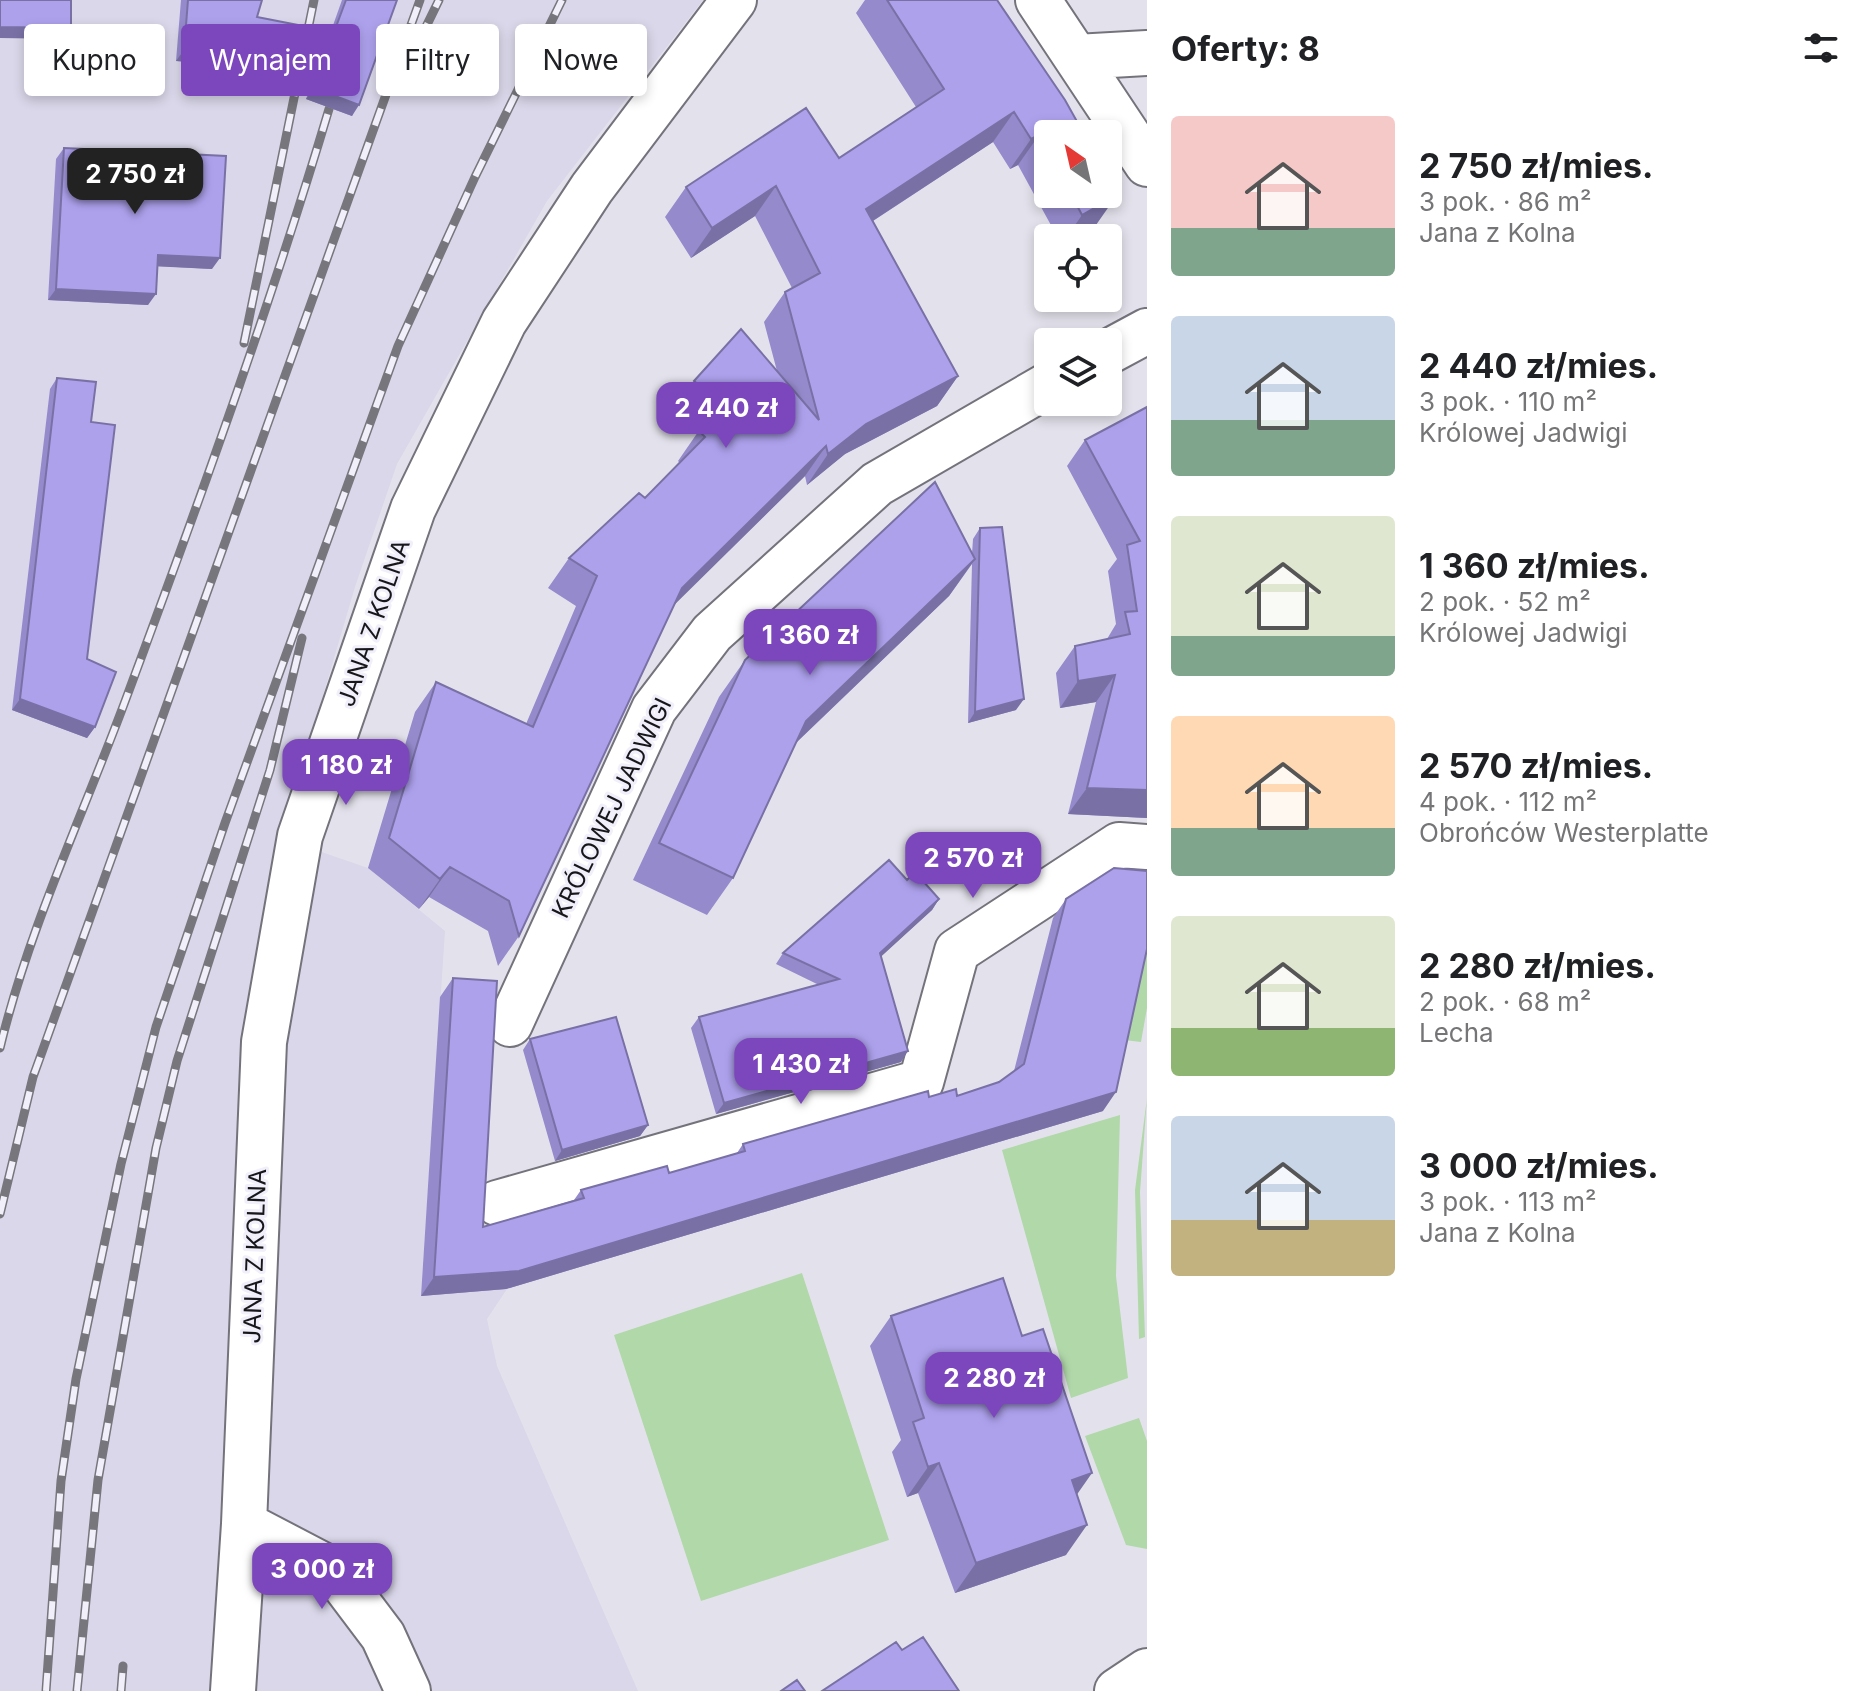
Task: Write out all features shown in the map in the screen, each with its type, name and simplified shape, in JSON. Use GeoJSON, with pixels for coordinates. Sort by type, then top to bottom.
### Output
{"type":"FeatureCollection","features":[{"type":"Feature","properties":{"kind":"street","name":"JANA Z KOLNA"},"geometry":{"type":"LineString","coordinates":[[233,1691],[244,1524],[264,1042],[300,836],[413,509],[504,322],[592,188],[734,0]]}},
{"type":"Feature","properties":{"kind":"street"},"geometry":{"type":"LineString","coordinates":[[1038,0],[1147,164]]}},
{"type":"Feature","properties":{"kind":"street"},"geometry":{"type":"LineString","coordinates":[[1076,57],[1147,53]]}},
{"type":"Feature","properties":{"kind":"street"},"geometry":{"type":"LineString","coordinates":[[1122,344],[1147,331]]}},
{"type":"Feature","properties":{"kind":"street","name":"KRÓLOWEJ JADWIGI"},"geometry":{"type":"LineString","coordinates":[[510,1024],[654,709],[712,633],[877,484],[1034,393]]}},
{"type":"Feature","properties":{"kind":"street"},"geometry":{"type":"LineString","coordinates":[[497,1203],[921,1082],[957,951],[1119,845],[1147,847]]}},
{"type":"Feature","properties":{"kind":"street"},"geometry":{"type":"LineString","coordinates":[[244,1524],[334,1571],[383,1636],[408,1691]]}},
{"type":"Feature","properties":{"kind":"street"},"geometry":{"type":"LineString","coordinates":[[1117,1691],[1147,1671]]}},
{"type":"Feature","properties":{"kind":"shaded area"},"geometry":{"type":"Polygon","coordinates":[[[0,0],[703,0],[647,72],[647,24],[515,24],[515,96],[628,96],[547,201],[397,464],[355,587],[281,838],[368,868],[445,931],[421,1295],[507,1289],[487,1319],[497,1366],[638,1691],[0,1691],[0,0]]]}},
{"type":"Feature","properties":{"kind":"green space"},"geometry":{"type":"Polygon","coordinates":[[[1147,927],[1147,1008],[1141,1042],[1124,1040],[1147,927]]]}},
{"type":"Feature","properties":{"kind":"green space"},"geometry":{"type":"Polygon","coordinates":[[[1147,1098],[1140,1192],[1145,1337],[1139,1339],[1135,1190],[1147,1098]]]}},
{"type":"Feature","properties":{"kind":"green space"},"geometry":{"type":"Polygon","coordinates":[[[1120,1115],[1116,1276],[1128,1378],[1071,1398],[1002,1150],[1120,1115]]]}},
{"type":"Feature","properties":{"kind":"green space"},"geometry":{"type":"Polygon","coordinates":[[[802,1273],[889,1540],[701,1601],[614,1335],[802,1273]]]}},
{"type":"Feature","properties":{"kind":"green space"},"geometry":{"type":"Polygon","coordinates":[[[1139,1418],[1147,1441],[1147,1549],[1126,1545],[1085,1436],[1139,1418]]]}},
{"type":"Feature","properties":{"kind":"building"},"geometry":{"type":"Polygon","coordinates":[[[0,0],[71,0],[71,24],[0,27],[0,0]]]}},
{"type":"Feature","properties":{"kind":"building"},"geometry":{"type":"Polygon","coordinates":[[[188,0],[262,0],[257,17],[293,24],[186,24],[188,0]]]}},
{"type":"Feature","properties":{"kind":"building"},"geometry":{"type":"Polygon","coordinates":[[[346,0],[397,0],[388,24],[376,24],[376,58],[359,105],[335,96],[360,96],[360,24],[337,24],[346,0]]]}},
{"type":"Feature","properties":{"kind":"building"},"geometry":{"type":"Polygon","coordinates":[[[887,0],[997,0],[1076,120],[1034,120],[1034,138],[1031,139],[1014,112],[866,209],[958,376],[866,424],[828,454],[826,446],[682,588],[519,936],[509,901],[450,867],[440,879],[389,838],[436,682],[533,727],[597,576],[569,558],[639,493],[645,498],[705,437],[699,431],[730,411],[694,381],[741,329],[819,420],[785,292],[820,273],[776,186],[712,228],[686,187],[806,108],[839,158],[944,89],[887,0]]]}},
{"type":"Feature","properties":{"kind":"building"},"geometry":{"type":"Polygon","coordinates":[[[64,148],[226,156],[220,258],[158,255],[156,294],[56,289],[64,148]]]}},
{"type":"Feature","properties":{"kind":"building"},"geometry":{"type":"Polygon","coordinates":[[[1078,208],[1094,208],[1082,215],[1078,208]]]}},
{"type":"Feature","properties":{"kind":"building"},"geometry":{"type":"Polygon","coordinates":[[[57,378],[96,382],[91,422],[115,425],[87,659],[116,672],[95,727],[20,699],[57,378]]]}},
{"type":"Feature","properties":{"kind":"building"},"geometry":{"type":"Polygon","coordinates":[[[1147,407],[1147,790],[1087,788],[1115,675],[1078,681],[1075,646],[1130,634],[1125,612],[1137,611],[1127,545],[1140,541],[1085,440],[1147,407]]]}},
{"type":"Feature","properties":{"kind":"building"},"geometry":{"type":"Polygon","coordinates":[[[935,482],[975,559],[806,721],[733,878],[659,843],[745,660],[935,482]]]}},
{"type":"Feature","properties":{"kind":"building"},"geometry":{"type":"Polygon","coordinates":[[[1002,527],[1024,699],[975,712],[980,528],[1002,527]]]}},
{"type":"Feature","properties":{"kind":"building"},"geometry":{"type":"Polygon","coordinates":[[[889,860],[907,880],[915,872],[939,899],[880,953],[908,1051],[724,1103],[699,1017],[839,979],[783,953],[889,860]]]}},
{"type":"Feature","properties":{"kind":"building"},"geometry":{"type":"Polygon","coordinates":[[[1114,868],[1147,871],[1147,949],[1116,1092],[519,1271],[434,1277],[453,978],[497,981],[483,1227],[584,1198],[581,1190],[667,1166],[669,1173],[745,1151],[743,1144],[928,1091],[929,1097],[956,1089],[957,1096],[999,1082],[1024,1064],[1066,899],[1114,868]]]}},
{"type":"Feature","properties":{"kind":"building"},"geometry":{"type":"Polygon","coordinates":[[[616,1017],[648,1125],[562,1150],[530,1039],[616,1017]]]}},
{"type":"Feature","properties":{"kind":"building"},"geometry":{"type":"Polygon","coordinates":[[[1003,1278],[1022,1336],[1043,1329],[1092,1473],[1072,1480],[1087,1525],[976,1563],[939,1463],[928,1467],[913,1422],[924,1418],[891,1316],[1003,1278]]]}},
{"type":"Feature","properties":{"kind":"building"},"geometry":{"type":"Polygon","coordinates":[[[923,1637],[959,1691],[822,1691],[896,1642],[902,1650],[923,1637]]]}},
{"type":"Feature","properties":{"kind":"building"},"geometry":{"type":"Polygon","coordinates":[[[797,1680],[805,1691],[781,1691],[797,1680]]]}},
{"type":"Feature","properties":{"kind":"railway"},"geometry":{"type":"LineString","coordinates":[[244,343],[314,0]]}},
{"type":"Feature","properties":{"kind":"railway"},"geometry":{"type":"LineString","coordinates":[[0,1214],[33,1077],[420,0]]}},
{"type":"Feature","properties":{"kind":"railway"},"geometry":{"type":"LineString","coordinates":[[427,24],[439,0]]}},
{"type":"Feature","properties":{"kind":"railway"},"geometry":{"type":"LineString","coordinates":[[46,1691],[61,1481],[76,1379],[121,1164],[156,1027],[225,823],[398,346],[475,177],[562,0]]}},
{"type":"Feature","properties":{"kind":"railway"},"geometry":{"type":"LineString","coordinates":[[0,1048],[26,958],[127,696],[233,404],[329,109]]}},
{"type":"Feature","properties":{"kind":"railway"},"geometry":{"type":"LineString","coordinates":[[77,1691],[98,1480],[156,1148],[177,1061],[270,770],[302,638]]}},
{"type":"Feature","properties":{"kind":"railway"},"geometry":{"type":"LineString","coordinates":[[121,1691],[123,1666]]}}]}
